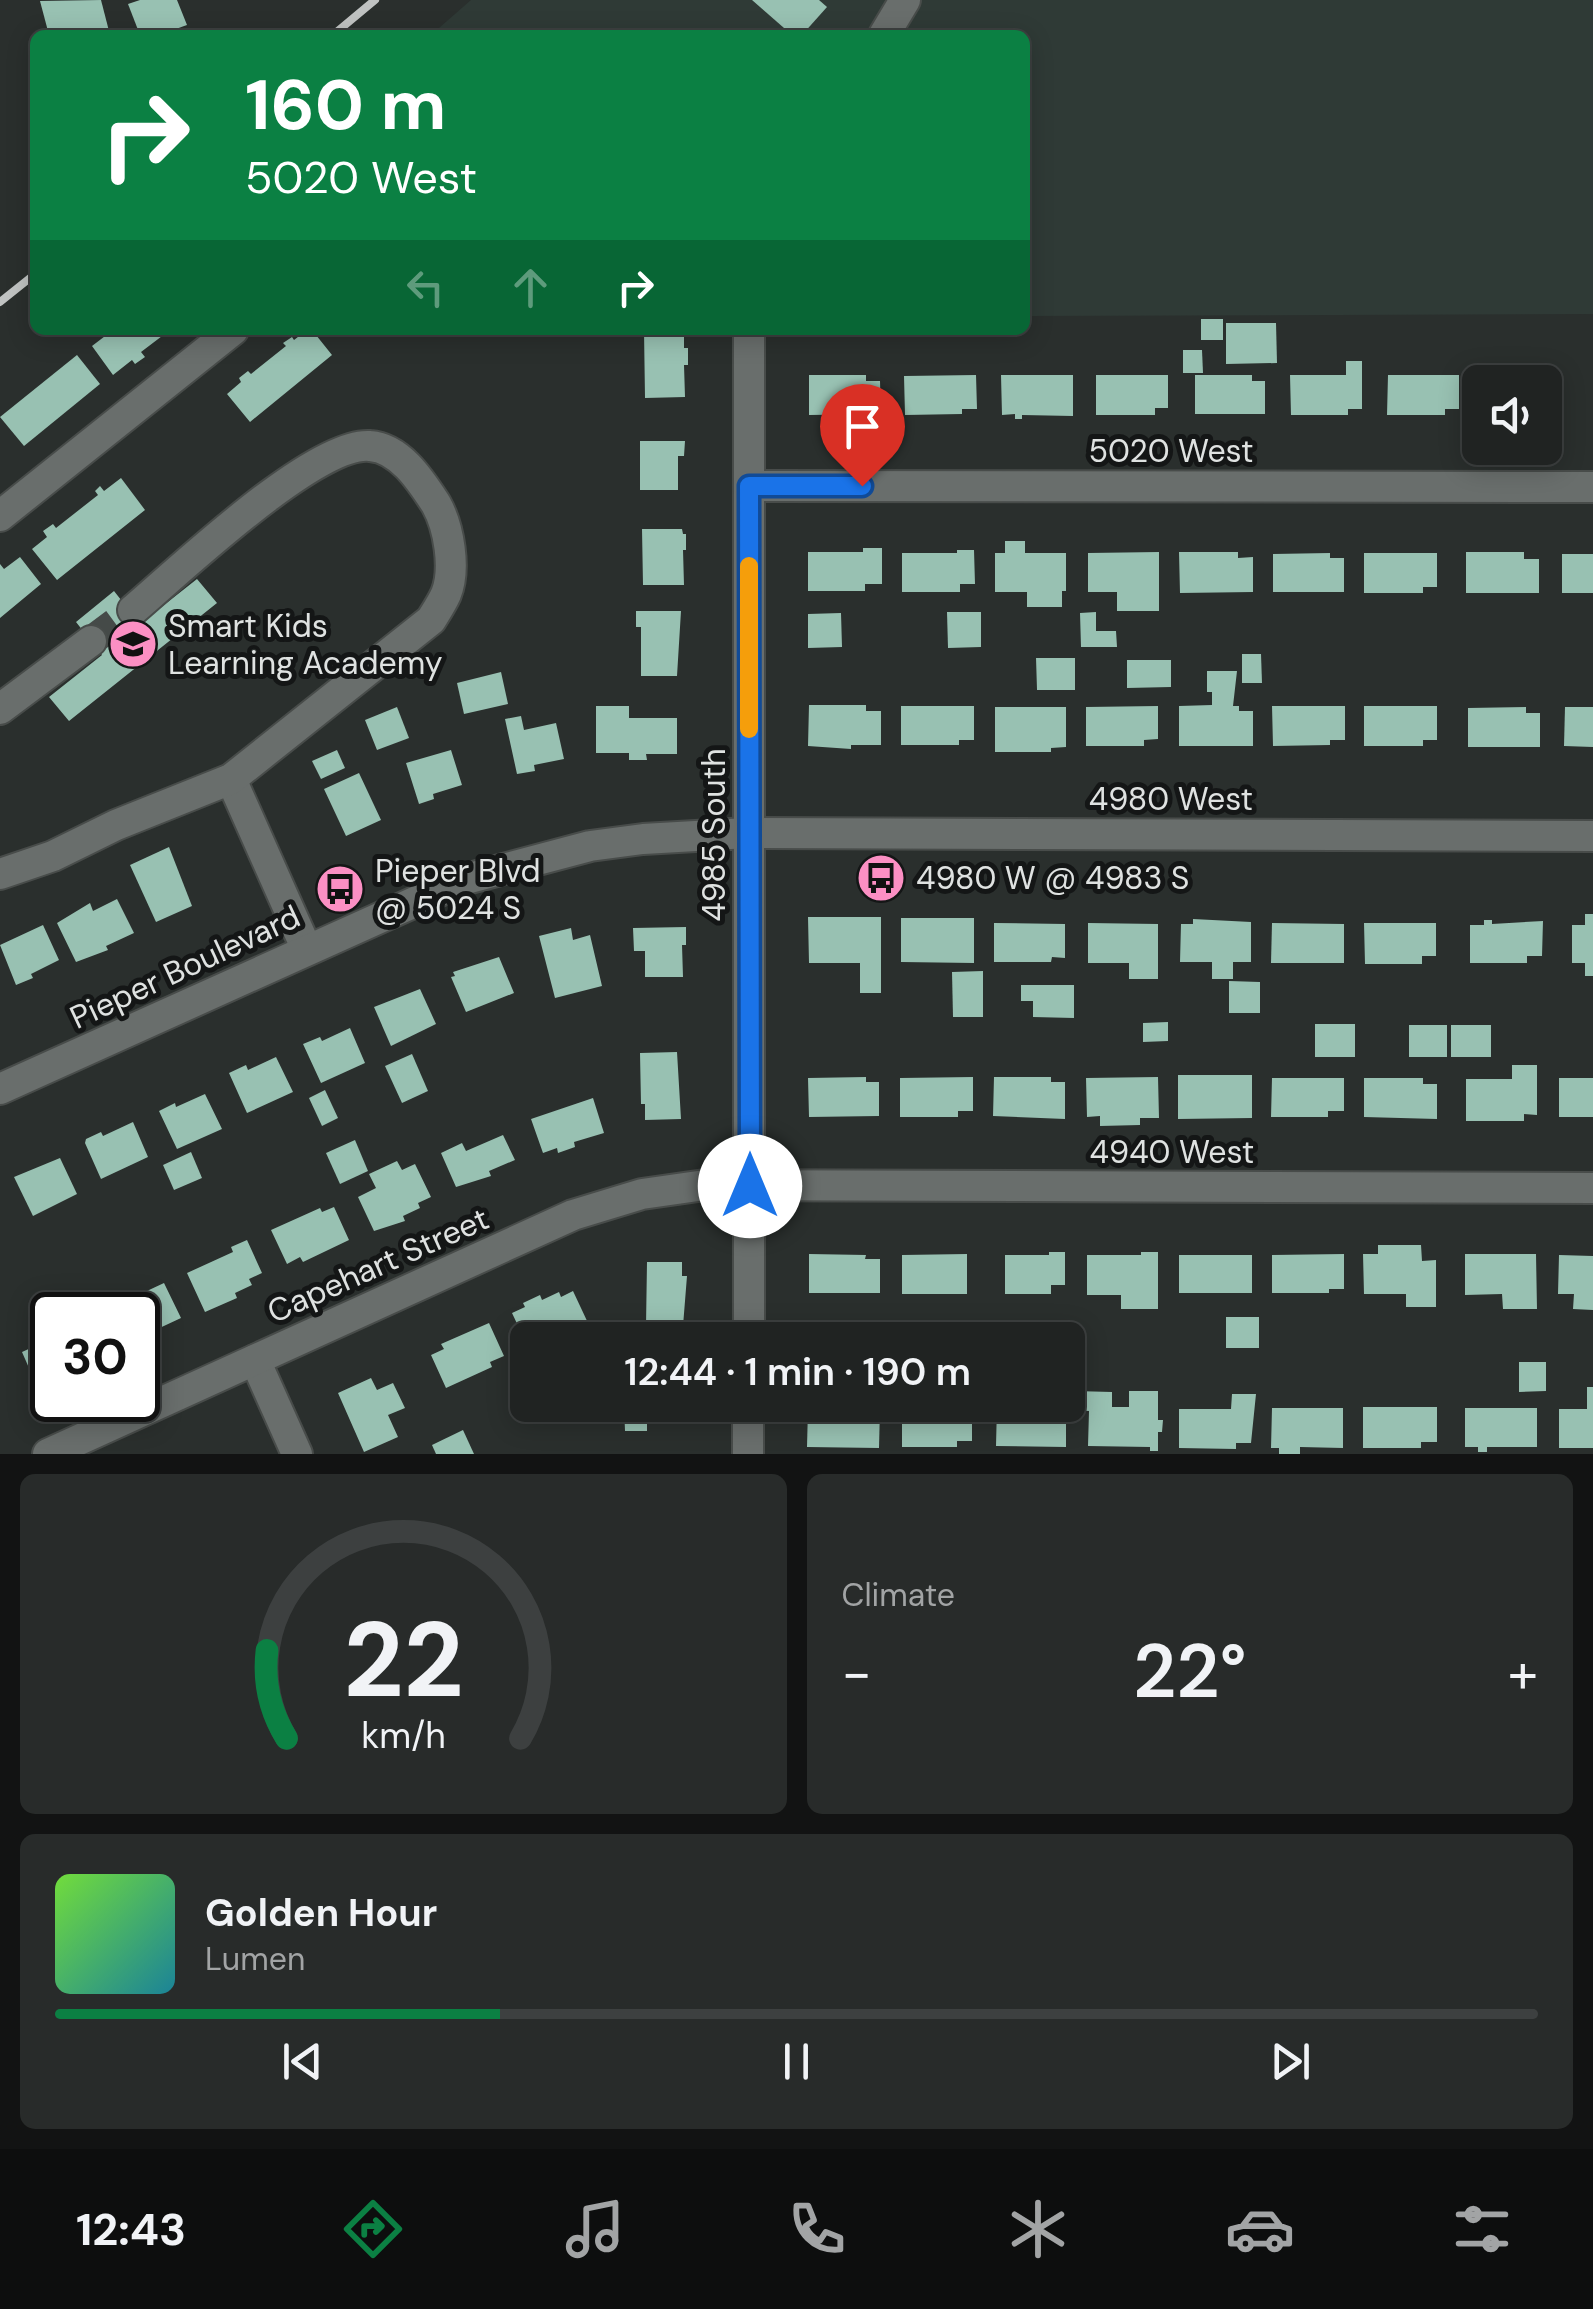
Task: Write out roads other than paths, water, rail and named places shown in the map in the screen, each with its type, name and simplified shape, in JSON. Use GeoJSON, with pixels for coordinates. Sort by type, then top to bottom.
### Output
{"type":"FeatureCollection","features":[{"type":"Feature","properties":{"kind":"street"},"geometry":{"type":"LineString","coordinates":[[887,30],[905,0]]}},
{"type":"Feature","properties":{"kind":"street"},"geometry":{"type":"LineString","coordinates":[[0,516],[226,335]]}},
{"type":"Feature","properties":{"kind":"street","name":"4985 South"},"geometry":{"type":"LineString","coordinates":[[749,335],[749,1322]]}},
{"type":"Feature","properties":{"kind":"street"},"geometry":{"type":"LineString","coordinates":[[0,874],[53,856],[116,825],[231,779],[430,620],[448,591],[450,548],[438,508],[403,459],[371,445],[341,450],[297,473],[133,610]]}},
{"type":"Feature","properties":{"kind":"street","name":"5020 West"},"geometry":{"type":"LineString","coordinates":[[749,486],[1593,487]]}},
{"type":"Feature","properties":{"kind":"street"},"geometry":{"type":"LineString","coordinates":[[0,709],[91,641]]}},
{"type":"Feature","properties":{"kind":"street"},"geometry":{"type":"LineString","coordinates":[[231,779],[306,950]]}},
{"type":"Feature","properties":{"kind":"street","name":"4980 West"},"geometry":{"type":"LineString","coordinates":[[748,833],[1593,836]]}},
{"type":"Feature","properties":{"kind":"street","name":"Pieper Boulevard"},"geometry":{"type":"LineString","coordinates":[[0,1090],[466,879],[537,857],[642,839],[748,833]]}},
{"type":"Feature","properties":{"kind":"street","name":"Capehart Street"},"geometry":{"type":"LineString","coordinates":[[48,1454],[573,1216],[642,1194],[705,1184],[750,1186]]}},
{"type":"Feature","properties":{"kind":"street","name":"4940 West"},"geometry":{"type":"LineString","coordinates":[[750,1186],[1593,1188]]}},
{"type":"Feature","properties":{"kind":"street"},"geometry":{"type":"LineString","coordinates":[[256,1360],[297,1454]]}},
{"type":"Feature","properties":{"kind":"street"},"geometry":{"type":"LineString","coordinates":[[748,1422],[748,1454]]}},
{"type":"Feature","properties":{"kind":"tunnel"},"geometry":{"type":"LineString","coordinates":[[91,641],[133,610]]}},
{"type":"Feature","properties":{"kind":"railway"},"geometry":{"type":"LineString","coordinates":[[339,30],[375,0]]}},
{"type":"Feature","properties":{"kind":"railway"},"geometry":{"type":"LineString","coordinates":[[0,302],[30,278]]}},
{"type":"Feature","properties":{"kind":"place","name":"Smart Kids Learning Academy"},"geometry":{"type":"Point","coordinates":[133,644]}},
{"type":"Feature","properties":{"kind":"place","name":"4980 W @ 4983 S"},"geometry":{"type":"Point","coordinates":[881,878]}},
{"type":"Feature","properties":{"kind":"place","name":"Pieper Blvd @ 5024 S"},"geometry":{"type":"Point","coordinates":[340,889]}}]}
